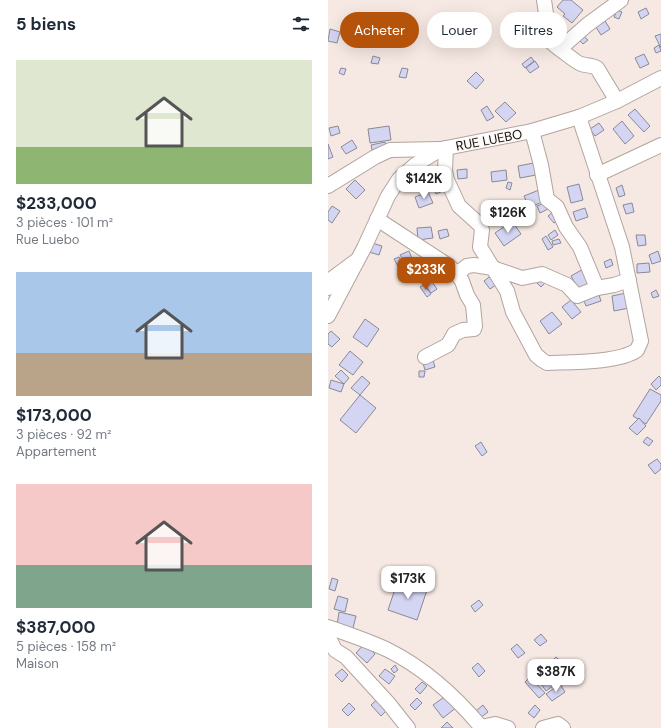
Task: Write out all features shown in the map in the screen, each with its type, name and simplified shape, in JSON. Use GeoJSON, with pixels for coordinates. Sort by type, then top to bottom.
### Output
{"type":"FeatureCollection","features":[{"type":"Feature","properties":{"kind":"street"},"geometry":{"type":"LineString","coordinates":[[544,0],[546,12]]}},
{"type":"Feature","properties":{"kind":"street"},"geometry":{"type":"LineString","coordinates":[[567,43],[587,25],[621,0]]}},
{"type":"Feature","properties":{"kind":"street"},"geometry":{"type":"LineString","coordinates":[[561,48],[580,64],[597,68],[617,101]]}},
{"type":"Feature","properties":{"kind":"street","name":"RUE LUEBO"},"geometry":{"type":"LineString","coordinates":[[328,316],[378,219],[388,196],[399,178],[415,165],[444,148],[532,131],[578,117],[617,101],[661,78]]}},
{"type":"Feature","properties":{"kind":"street"},"geometry":{"type":"LineString","coordinates":[[328,186],[374,157],[390,150],[444,148],[447,180],[459,206],[480,225],[482,230],[480,247],[507,291],[513,312],[536,355],[547,363],[586,361],[623,356],[637,350],[641,341],[622,247],[596,174],[578,117]]}},
{"type":"Feature","properties":{"kind":"street"},"geometry":{"type":"LineString","coordinates":[[532,131],[542,164],[547,199],[557,207],[566,227],[580,247],[596,288]]}},
{"type":"Feature","properties":{"kind":"street"},"geometry":{"type":"LineString","coordinates":[[596,174],[661,145]]}},
{"type":"Feature","properties":{"kind":"street"},"geometry":{"type":"LineString","coordinates":[[378,219],[449,266],[462,281],[467,295],[473,305],[474,328],[470,330],[463,330],[454,334],[448,345],[425,358]]}},
{"type":"Feature","properties":{"kind":"street"},"geometry":{"type":"LineString","coordinates":[[328,288],[337,275],[357,261]]}},
{"type":"Feature","properties":{"kind":"street"},"geometry":{"type":"LineString","coordinates":[[457,274],[467,266],[474,265],[493,268],[522,278],[542,274],[567,285],[577,296],[596,288],[614,285],[629,280]]}},
{"type":"Feature","properties":{"kind":"street"},"geometry":{"type":"LineString","coordinates":[[328,627],[388,650],[415,666],[455,700],[482,727],[495,724],[508,728]]}},
{"type":"Feature","properties":{"kind":"street"},"geometry":{"type":"LineString","coordinates":[[328,636],[335,650],[346,658],[389,704],[408,728]]}},
{"type":"Feature","properties":{"kind":"street"},"geometry":{"type":"LineString","coordinates":[[543,728],[558,724],[563,728]]}},
{"type":"Feature","properties":{"kind":"building"},"geometry":{"type":"Polygon","coordinates":[[[563,0],[571,0],[583,10],[572,23],[567,19],[567,12],[563,12],[557,7],[563,0]]]}},
{"type":"Feature","properties":{"kind":"building"},"geometry":{"type":"Polygon","coordinates":[[[646,8],[649,14],[641,19],[638,12],[646,8]]]}},
{"type":"Feature","properties":{"kind":"building"},"geometry":{"type":"Polygon","coordinates":[[[617,10],[622,12],[619,19],[614,17],[617,10]]]}},
{"type":"Feature","properties":{"kind":"building"},"geometry":{"type":"Polygon","coordinates":[[[605,21],[610,29],[601,35],[596,27],[605,21]]]}},
{"type":"Feature","properties":{"kind":"building"},"geometry":{"type":"Polygon","coordinates":[[[330,29],[340,32],[337,43],[328,41],[330,29]]]}},
{"type":"Feature","properties":{"kind":"building"},"geometry":{"type":"Polygon","coordinates":[[[661,34],[661,48],[655,36],[661,34]]]}},
{"type":"Feature","properties":{"kind":"building"},"geometry":{"type":"Polygon","coordinates":[[[582,35],[588,40],[583,44],[578,39],[582,35]]]}},
{"type":"Feature","properties":{"kind":"building"},"geometry":{"type":"Polygon","coordinates":[[[659,45],[661,51],[656,53],[654,48],[659,45]]]}},
{"type":"Feature","properties":{"kind":"building"},"geometry":{"type":"Polygon","coordinates":[[[644,54],[649,64],[640,68],[635,58],[644,54]]]}},
{"type":"Feature","properties":{"kind":"building"},"geometry":{"type":"Polygon","coordinates":[[[373,56],[380,58],[378,64],[371,63],[373,56]]]}},
{"type":"Feature","properties":{"kind":"building"},"geometry":{"type":"Polygon","coordinates":[[[531,57],[534,61],[525,68],[522,64],[531,57]]]}},
{"type":"Feature","properties":{"kind":"building"},"geometry":{"type":"Polygon","coordinates":[[[535,61],[539,67],[530,73],[526,68],[535,61]]]}},
{"type":"Feature","properties":{"kind":"building"},"geometry":{"type":"Polygon","coordinates":[[[341,68],[346,69],[344,75],[339,73],[341,68]]]}},
{"type":"Feature","properties":{"kind":"building"},"geometry":{"type":"Polygon","coordinates":[[[402,68],[408,69],[406,78],[399,77],[402,68]]]}},
{"type":"Feature","properties":{"kind":"building"},"geometry":{"type":"Polygon","coordinates":[[[476,72],[484,80],[476,89],[467,81],[476,72]]]}},
{"type":"Feature","properties":{"kind":"building"},"geometry":{"type":"Polygon","coordinates":[[[505,102],[516,113],[506,122],[495,111],[505,102]]]}},
{"type":"Feature","properties":{"kind":"building"},"geometry":{"type":"Polygon","coordinates":[[[487,106],[494,117],[487,121],[481,110],[487,106]]]}},
{"type":"Feature","properties":{"kind":"building"},"geometry":{"type":"Polygon","coordinates":[[[635,109],[650,126],[644,132],[628,115],[635,109]]]}},
{"type":"Feature","properties":{"kind":"building"},"geometry":{"type":"Polygon","coordinates":[[[622,121],[634,136],[625,144],[613,129],[622,121]]]}},
{"type":"Feature","properties":{"kind":"building"},"geometry":{"type":"Polygon","coordinates":[[[599,123],[604,130],[595,136],[590,129],[599,123]]]}},
{"type":"Feature","properties":{"kind":"building"},"geometry":{"type":"Polygon","coordinates":[[[338,126],[340,133],[331,136],[329,128],[338,126]]]}},
{"type":"Feature","properties":{"kind":"building"},"geometry":{"type":"Polygon","coordinates":[[[389,126],[391,140],[370,143],[368,129],[389,126]]]}},
{"type":"Feature","properties":{"kind":"building"},"geometry":{"type":"Polygon","coordinates":[[[352,140],[357,148],[346,154],[341,147],[352,140]]]}},
{"type":"Feature","properties":{"kind":"building"},"geometry":{"type":"Polygon","coordinates":[[[385,142],[387,151],[373,154],[371,145],[385,142]]]}},
{"type":"Feature","properties":{"kind":"building"},"geometry":{"type":"Polygon","coordinates":[[[328,144],[333,157],[328,159],[328,144]]]}},
{"type":"Feature","properties":{"kind":"building"},"geometry":{"type":"Polygon","coordinates":[[[534,163],[536,175],[520,178],[518,166],[534,163]]]}},
{"type":"Feature","properties":{"kind":"building"},"geometry":{"type":"Polygon","coordinates":[[[467,169],[467,178],[458,179],[457,170],[467,169]]]}},
{"type":"Feature","properties":{"kind":"building"},"geometry":{"type":"Polygon","coordinates":[[[506,170],[507,180],[492,182],[491,172],[506,170]]]}},
{"type":"Feature","properties":{"kind":"building"},"geometry":{"type":"Polygon","coordinates":[[[355,180],[365,190],[356,199],[346,189],[355,180]]]}},
{"type":"Feature","properties":{"kind":"building"},"geometry":{"type":"Polygon","coordinates":[[[508,182],[512,183],[510,190],[506,188],[508,182]]]}},
{"type":"Feature","properties":{"kind":"building"},"geometry":{"type":"Polygon","coordinates":[[[440,184],[443,191],[436,194],[433,187],[440,184]]]}},
{"type":"Feature","properties":{"kind":"building"},"geometry":{"type":"Polygon","coordinates":[[[579,184],[583,200],[571,203],[567,187],[579,184]]]}},
{"type":"Feature","properties":{"kind":"building"},"geometry":{"type":"Polygon","coordinates":[[[622,185],[625,195],[619,197],[616,188],[622,185]]]}},
{"type":"Feature","properties":{"kind":"building"},"geometry":{"type":"Polygon","coordinates":[[[539,190],[544,201],[529,208],[524,196],[539,190]]]}},
{"type":"Feature","properties":{"kind":"building"},"geometry":{"type":"Polygon","coordinates":[[[428,192],[433,203],[419,208],[415,197],[428,192]]]}},
{"type":"Feature","properties":{"kind":"building"},"geometry":{"type":"Polygon","coordinates":[[[545,203],[548,209],[540,213],[537,206],[545,203]]]}},
{"type":"Feature","properties":{"kind":"building"},"geometry":{"type":"Polygon","coordinates":[[[632,203],[634,212],[626,214],[623,205],[632,203]]]}},
{"type":"Feature","properties":{"kind":"building"},"geometry":{"type":"Polygon","coordinates":[[[332,206],[340,211],[332,223],[328,220],[328,212],[332,206]]]}},
{"type":"Feature","properties":{"kind":"building"},"geometry":{"type":"Polygon","coordinates":[[[585,208],[588,217],[576,221],[573,212],[585,208]]]}},
{"type":"Feature","properties":{"kind":"building"},"geometry":{"type":"Polygon","coordinates":[[[554,211],[560,219],[554,223],[548,216],[554,211]]]}},
{"type":"Feature","properties":{"kind":"building"},"geometry":{"type":"Polygon","coordinates":[[[512,221],[521,234],[504,246],[495,233],[512,221]]]}},
{"type":"Feature","properties":{"kind":"building"},"geometry":{"type":"Polygon","coordinates":[[[431,227],[433,238],[418,240],[417,228],[431,227]]]}},
{"type":"Feature","properties":{"kind":"building"},"geometry":{"type":"Polygon","coordinates":[[[447,229],[449,236],[440,239],[438,231],[447,229]]]}},
{"type":"Feature","properties":{"kind":"building"},"geometry":{"type":"Polygon","coordinates":[[[555,230],[558,235],[551,240],[548,235],[555,230]]]}},
{"type":"Feature","properties":{"kind":"building"},"geometry":{"type":"Polygon","coordinates":[[[636,235],[645,235],[646,245],[638,246],[636,235]]]}},
{"type":"Feature","properties":{"kind":"building"},"geometry":{"type":"Polygon","coordinates":[[[546,236],[553,247],[548,250],[542,239],[546,236]]]}},
{"type":"Feature","properties":{"kind":"building"},"geometry":{"type":"Polygon","coordinates":[[[559,239],[561,243],[553,245],[552,241],[559,239]]]}},
{"type":"Feature","properties":{"kind":"building"},"geometry":{"type":"Polygon","coordinates":[[[372,243],[382,246],[379,255],[369,252],[372,243]]]}},
{"type":"Feature","properties":{"kind":"building"},"geometry":{"type":"Polygon","coordinates":[[[409,251],[413,261],[405,264],[400,255],[409,251]]]}},
{"type":"Feature","properties":{"kind":"building"},"geometry":{"type":"Polygon","coordinates":[[[658,251],[661,261],[652,264],[649,255],[658,251]]]}},
{"type":"Feature","properties":{"kind":"building"},"geometry":{"type":"Polygon","coordinates":[[[399,257],[405,267],[400,270],[394,259],[399,257]]]}},
{"type":"Feature","properties":{"kind":"building"},"geometry":{"type":"Polygon","coordinates":[[[611,259],[613,265],[606,268],[604,262],[611,259]]]}},
{"type":"Feature","properties":{"kind":"building"},"geometry":{"type":"Polygon","coordinates":[[[649,263],[650,272],[637,273],[637,264],[649,263]]]}},
{"type":"Feature","properties":{"kind":"building"},"geometry":{"type":"Polygon","coordinates":[[[415,266],[419,270],[415,275],[411,271],[415,266]]]}},
{"type":"Feature","properties":{"kind":"building"},"geometry":{"type":"Polygon","coordinates":[[[585,268],[593,282],[579,290],[571,276],[585,268]]]}},
{"type":"Feature","properties":{"kind":"building"},"geometry":{"type":"Polygon","coordinates":[[[493,274],[500,282],[490,289],[484,281],[493,274]]]}},
{"type":"Feature","properties":{"kind":"building"},"geometry":{"type":"Polygon","coordinates":[[[430,279],[437,289],[431,293],[424,283],[430,279]]]}},
{"type":"Feature","properties":{"kind":"building"},"geometry":{"type":"Polygon","coordinates":[[[548,280],[541,287],[535,281],[548,280]]]}},
{"type":"Feature","properties":{"kind":"building"},"geometry":{"type":"Polygon","coordinates":[[[424,285],[431,294],[427,297],[420,287],[424,285]]]}},
{"type":"Feature","properties":{"kind":"building"},"geometry":{"type":"Polygon","coordinates":[[[656,290],[659,296],[653,298],[651,293],[656,290]]]}},
{"type":"Feature","properties":{"kind":"building"},"geometry":{"type":"Polygon","coordinates":[[[598,292],[601,301],[586,306],[583,298],[598,292]]]}},
{"type":"Feature","properties":{"kind":"building"},"geometry":{"type":"Polygon","coordinates":[[[626,293],[629,308],[614,311],[612,296],[626,293]]]}},
{"type":"Feature","properties":{"kind":"building"},"geometry":{"type":"Polygon","coordinates":[[[571,300],[581,312],[572,319],[562,307],[571,300]]]}},
{"type":"Feature","properties":{"kind":"building"},"geometry":{"type":"Polygon","coordinates":[[[552,312],[562,324],[549,334],[540,321],[552,312]]]}},
{"type":"Feature","properties":{"kind":"building"},"geometry":{"type":"Polygon","coordinates":[[[365,319],[379,329],[367,347],[353,337],[365,319]]]}},
{"type":"Feature","properties":{"kind":"building"},"geometry":{"type":"Polygon","coordinates":[[[331,331],[340,339],[332,347],[328,344],[328,334],[331,331]]]}},
{"type":"Feature","properties":{"kind":"building"},"geometry":{"type":"Polygon","coordinates":[[[350,351],[363,362],[353,375],[339,365],[350,351]]]}},
{"type":"Feature","properties":{"kind":"building"},"geometry":{"type":"Polygon","coordinates":[[[432,357],[435,367],[425,370],[422,360],[432,357]]]}},
{"type":"Feature","properties":{"kind":"building"},"geometry":{"type":"Polygon","coordinates":[[[341,370],[349,378],[344,384],[335,376],[341,370]]]}},
{"type":"Feature","properties":{"kind":"building"},"geometry":{"type":"Polygon","coordinates":[[[419,371],[425,371],[424,377],[419,377],[419,371]]]}},
{"type":"Feature","properties":{"kind":"building"},"geometry":{"type":"Polygon","coordinates":[[[362,376],[370,383],[360,395],[351,388],[362,376]]]}},
{"type":"Feature","properties":{"kind":"building"},"geometry":{"type":"Polygon","coordinates":[[[659,376],[661,378],[661,385],[656,390],[651,384],[659,376]]]}},
{"type":"Feature","properties":{"kind":"building"},"geometry":{"type":"Polygon","coordinates":[[[331,380],[344,384],[341,392],[329,388],[331,380]]]}},
{"type":"Feature","properties":{"kind":"building"},"geometry":{"type":"Polygon","coordinates":[[[650,389],[661,395],[661,401],[646,424],[633,416],[650,389]]]}},
{"type":"Feature","properties":{"kind":"building"},"geometry":{"type":"Polygon","coordinates":[[[360,395],[376,408],[356,433],[340,420],[360,395]]]}},
{"type":"Feature","properties":{"kind":"building"},"geometry":{"type":"Polygon","coordinates":[[[639,418],[646,426],[637,435],[629,428],[639,418]]]}},
{"type":"Feature","properties":{"kind":"building"},"geometry":{"type":"Polygon","coordinates":[[[647,437],[653,441],[649,446],[643,442],[647,437]]]}},
{"type":"Feature","properties":{"kind":"building"},"geometry":{"type":"Polygon","coordinates":[[[481,442],[487,452],[482,456],[475,446],[481,442]]]}},
{"type":"Feature","properties":{"kind":"building"},"geometry":{"type":"Polygon","coordinates":[[[657,459],[661,464],[661,469],[655,474],[648,465],[657,459]]]}},
{"type":"Feature","properties":{"kind":"building"},"geometry":{"type":"Polygon","coordinates":[[[332,578],[338,580],[335,591],[329,589],[332,578]]]}},
{"type":"Feature","properties":{"kind":"building"},"geometry":{"type":"Polygon","coordinates":[[[398,580],[427,590],[417,620],[388,610],[398,580]]]}},
{"type":"Feature","properties":{"kind":"building"},"geometry":{"type":"Polygon","coordinates":[[[338,596],[348,599],[345,612],[334,609],[338,596]]]}},
{"type":"Feature","properties":{"kind":"building"},"geometry":{"type":"Polygon","coordinates":[[[479,600],[483,605],[475,612],[471,606],[479,600]]]}},
{"type":"Feature","properties":{"kind":"building"},"geometry":{"type":"Polygon","coordinates":[[[339,612],[356,616],[353,628],[337,625],[339,612]]]}},
{"type":"Feature","properties":{"kind":"building"},"geometry":{"type":"Polygon","coordinates":[[[541,634],[547,641],[540,646],[534,640],[541,634]]]}},
{"type":"Feature","properties":{"kind":"building"},"geometry":{"type":"Polygon","coordinates":[[[364,644],[375,654],[367,663],[356,653],[364,644]]]}},
{"type":"Feature","properties":{"kind":"building"},"geometry":{"type":"Polygon","coordinates":[[[517,644],[525,653],[518,658],[511,649],[517,644]]]}},
{"type":"Feature","properties":{"kind":"building"},"geometry":{"type":"Polygon","coordinates":[[[556,657],[568,667],[564,672],[552,661],[556,657]]]}},
{"type":"Feature","properties":{"kind":"building"},"geometry":{"type":"Polygon","coordinates":[[[478,663],[485,671],[479,677],[472,668],[478,663]]]}},
{"type":"Feature","properties":{"kind":"building"},"geometry":{"type":"Polygon","coordinates":[[[395,665],[398,670],[394,673],[391,669],[395,665]]]}},
{"type":"Feature","properties":{"kind":"building"},"geometry":{"type":"Polygon","coordinates":[[[342,669],[348,675],[342,682],[335,675],[342,669]]]}},
{"type":"Feature","properties":{"kind":"building"},"geometry":{"type":"Polygon","coordinates":[[[385,669],[395,676],[389,684],[379,676],[385,669]]]}},
{"type":"Feature","properties":{"kind":"building"},"geometry":{"type":"Polygon","coordinates":[[[547,675],[554,685],[546,691],[539,681],[547,675]]]}},
{"type":"Feature","properties":{"kind":"building"},"geometry":{"type":"Polygon","coordinates":[[[530,677],[545,693],[539,698],[525,682],[530,677]]]}},
{"type":"Feature","properties":{"kind":"building"},"geometry":{"type":"Polygon","coordinates":[[[422,682],[427,686],[420,694],[415,689],[422,682]]]}},
{"type":"Feature","properties":{"kind":"building"},"geometry":{"type":"Polygon","coordinates":[[[560,684],[565,692],[552,701],[546,694],[560,684]]]}},
{"type":"Feature","properties":{"kind":"building"},"geometry":{"type":"Polygon","coordinates":[[[386,691],[396,701],[381,716],[371,705],[386,691]]]}},
{"type":"Feature","properties":{"kind":"building"},"geometry":{"type":"Polygon","coordinates":[[[447,695],[457,707],[443,718],[433,705],[447,695]]]}},
{"type":"Feature","properties":{"kind":"building"},"geometry":{"type":"Polygon","coordinates":[[[417,698],[422,703],[415,710],[410,705],[417,698]]]}},
{"type":"Feature","properties":{"kind":"building"},"geometry":{"type":"Polygon","coordinates":[[[349,703],[355,709],[348,716],[342,710],[349,703]]]}},
{"type":"Feature","properties":{"kind":"building"},"geometry":{"type":"Polygon","coordinates":[[[483,705],[488,712],[480,718],[476,711],[483,705]]]}},
{"type":"Feature","properties":{"kind":"building"},"geometry":{"type":"Polygon","coordinates":[[[535,705],[540,710],[534,718],[528,713],[535,705]]]}},
{"type":"Feature","properties":{"kind":"building"},"geometry":{"type":"Polygon","coordinates":[[[447,722],[453,728],[441,728],[447,722]]]}}]}
